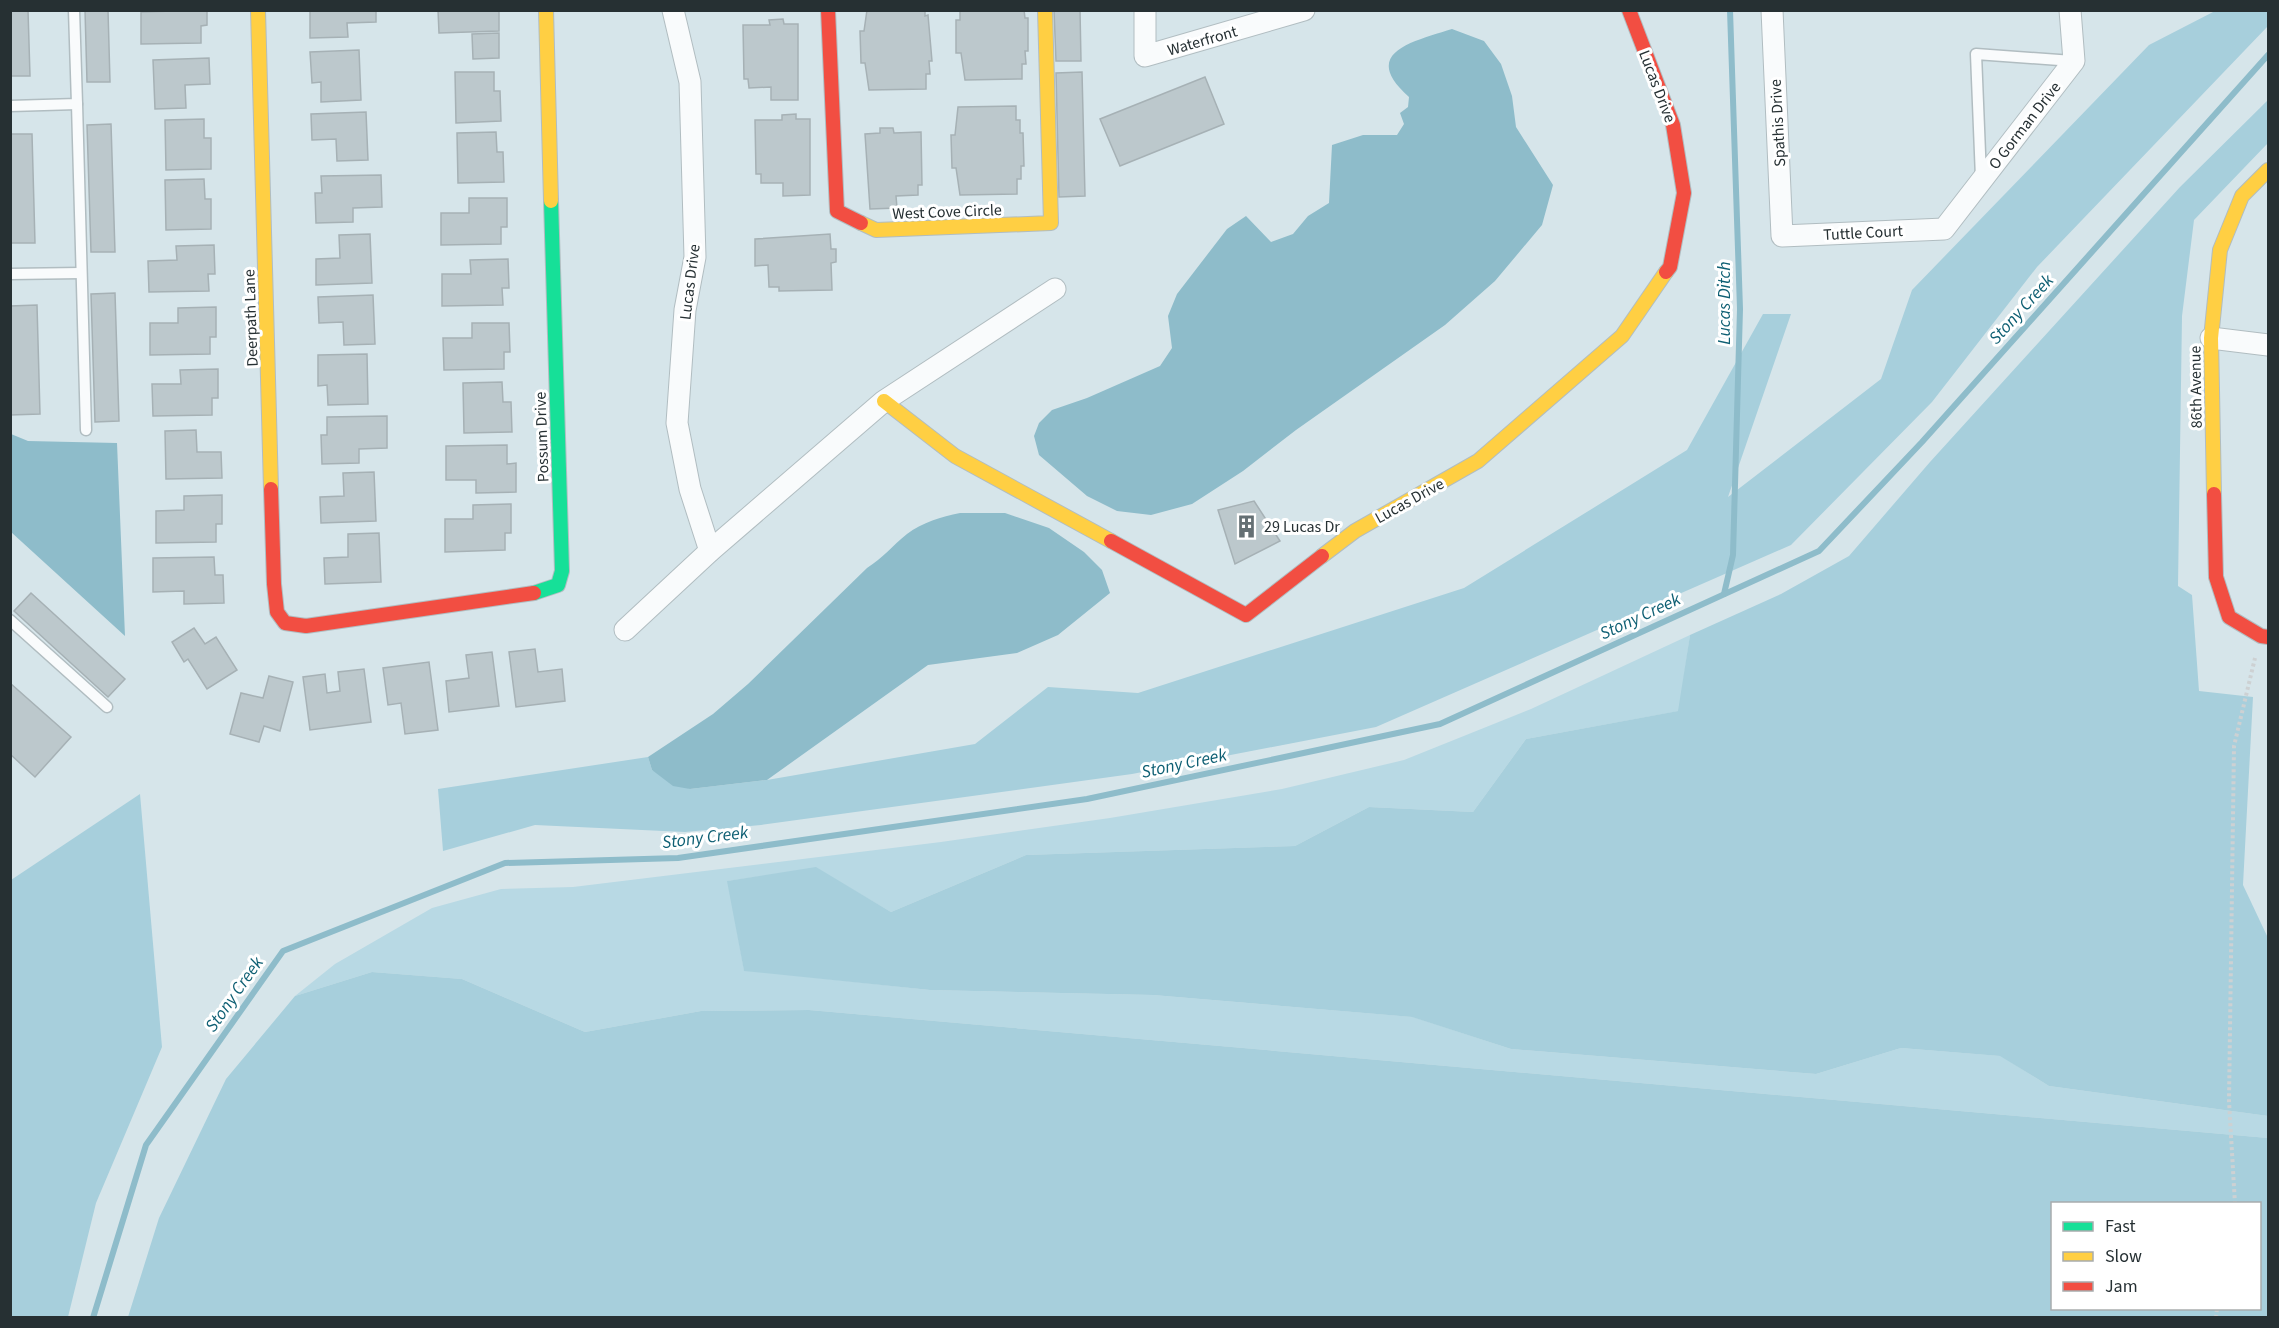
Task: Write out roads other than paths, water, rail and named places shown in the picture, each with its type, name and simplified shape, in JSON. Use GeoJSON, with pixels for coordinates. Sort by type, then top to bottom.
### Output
{"type":"FeatureCollection","features":[{"type":"Feature","properties":{"kind":"street","name":"Deerpath Lane"},"geometry":{"type":"LineString","coordinates":[[258,10],[274,584],[277,612],[285,623]]}},
{"type":"Feature","properties":{"kind":"street","name":"Possum Drive"},"geometry":{"type":"LineString","coordinates":[[285,623],[306,626],[323,624],[527,595],[558,585],[562,571],[546,10]]}},
{"type":"Feature","properties":{"kind":"street","name":"Lucas Drive"},"geometry":{"type":"LineString","coordinates":[[673,10],[690,82],[695,257],[685,310],[677,423],[690,489],[710,551]]}},
{"type":"Feature","properties":{"kind":"street","name":"West Cove Circle"},"geometry":{"type":"LineString","coordinates":[[828,10],[837,211],[876,230],[1051,223],[1045,10]]}},
{"type":"Feature","properties":{"kind":"street","name":"Waterfront"},"geometry":{"type":"LineString","coordinates":[[1145,10],[1145,56],[1304,10]]}},
{"type":"Feature","properties":{"kind":"street","name":"Lucas Drive"},"geometry":{"type":"LineString","coordinates":[[884,401],[955,456],[1246,615],[1355,531],[1478,461],[1622,336],[1671,267],[1684,193],[1679,159],[1673,125],[1629,10]]}},
{"type":"Feature","properties":{"kind":"street","name":"Spathis Drive"},"geometry":{"type":"LineString","coordinates":[[1772,10],[1782,236]]}},
{"type":"Feature","properties":{"kind":"street"},"geometry":{"type":"LineString","coordinates":[[2070,10],[2074,62]]}},
{"type":"Feature","properties":{"kind":"street","name":"O Gorman Drive"},"geometry":{"type":"LineString","coordinates":[[1944,229],[2074,62]]}},
{"type":"Feature","properties":{"kind":"street","name":"86th Avenue"},"geometry":{"type":"LineString","coordinates":[[2265,636],[2229,617],[2216,577],[2211,338],[2220,250],[2242,196],[2268,170]]}},
{"type":"Feature","properties":{"kind":"street","name":"Tuttle Court"},"geometry":{"type":"LineString","coordinates":[[1782,236],[1944,229]]}},
{"type":"Feature","properties":{"kind":"street"},"geometry":{"type":"LineString","coordinates":[[625,630],[710,551],[884,401],[1055,289]]}},
{"type":"Feature","properties":{"kind":"street"},"geometry":{"type":"LineString","coordinates":[[2211,338],[2268,345]]}},
{"type":"Feature","properties":{"kind":"lane"},"geometry":{"type":"LineString","coordinates":[[74,10],[86,430]]}},
{"type":"Feature","properties":{"kind":"lane"},"geometry":{"type":"LineString","coordinates":[[1981,181],[1976,54],[2074,62]]}},
{"type":"Feature","properties":{"kind":"lane"},"geometry":{"type":"LineString","coordinates":[[10,105],[77,104]]}},
{"type":"Feature","properties":{"kind":"lane"},"geometry":{"type":"LineString","coordinates":[[10,274],[81,273]]}},
{"type":"Feature","properties":{"kind":"lane"},"geometry":{"type":"LineString","coordinates":[[10,620],[107,707]]}},
{"type":"Feature","properties":{"kind":"waterway","name":"Lucas Ditch"},"geometry":{"type":"LineString","coordinates":[[1724,594],[1733,555],[1740,309],[1730,10]]}},
{"type":"Feature","properties":{"kind":"waterway","name":"Stony Creek"},"geometry":{"type":"LineString","coordinates":[[93,1318],[146,1145],[283,951],[505,863],[678,858],[1087,799],[1440,724],[1819,551],[1922,442],[2268,55]]}},
{"type":"Feature","properties":{"kind":"place","name":"29 Lucas Dr"},"geometry":{"type":"Point","coordinates":[1246,526]}}]}
